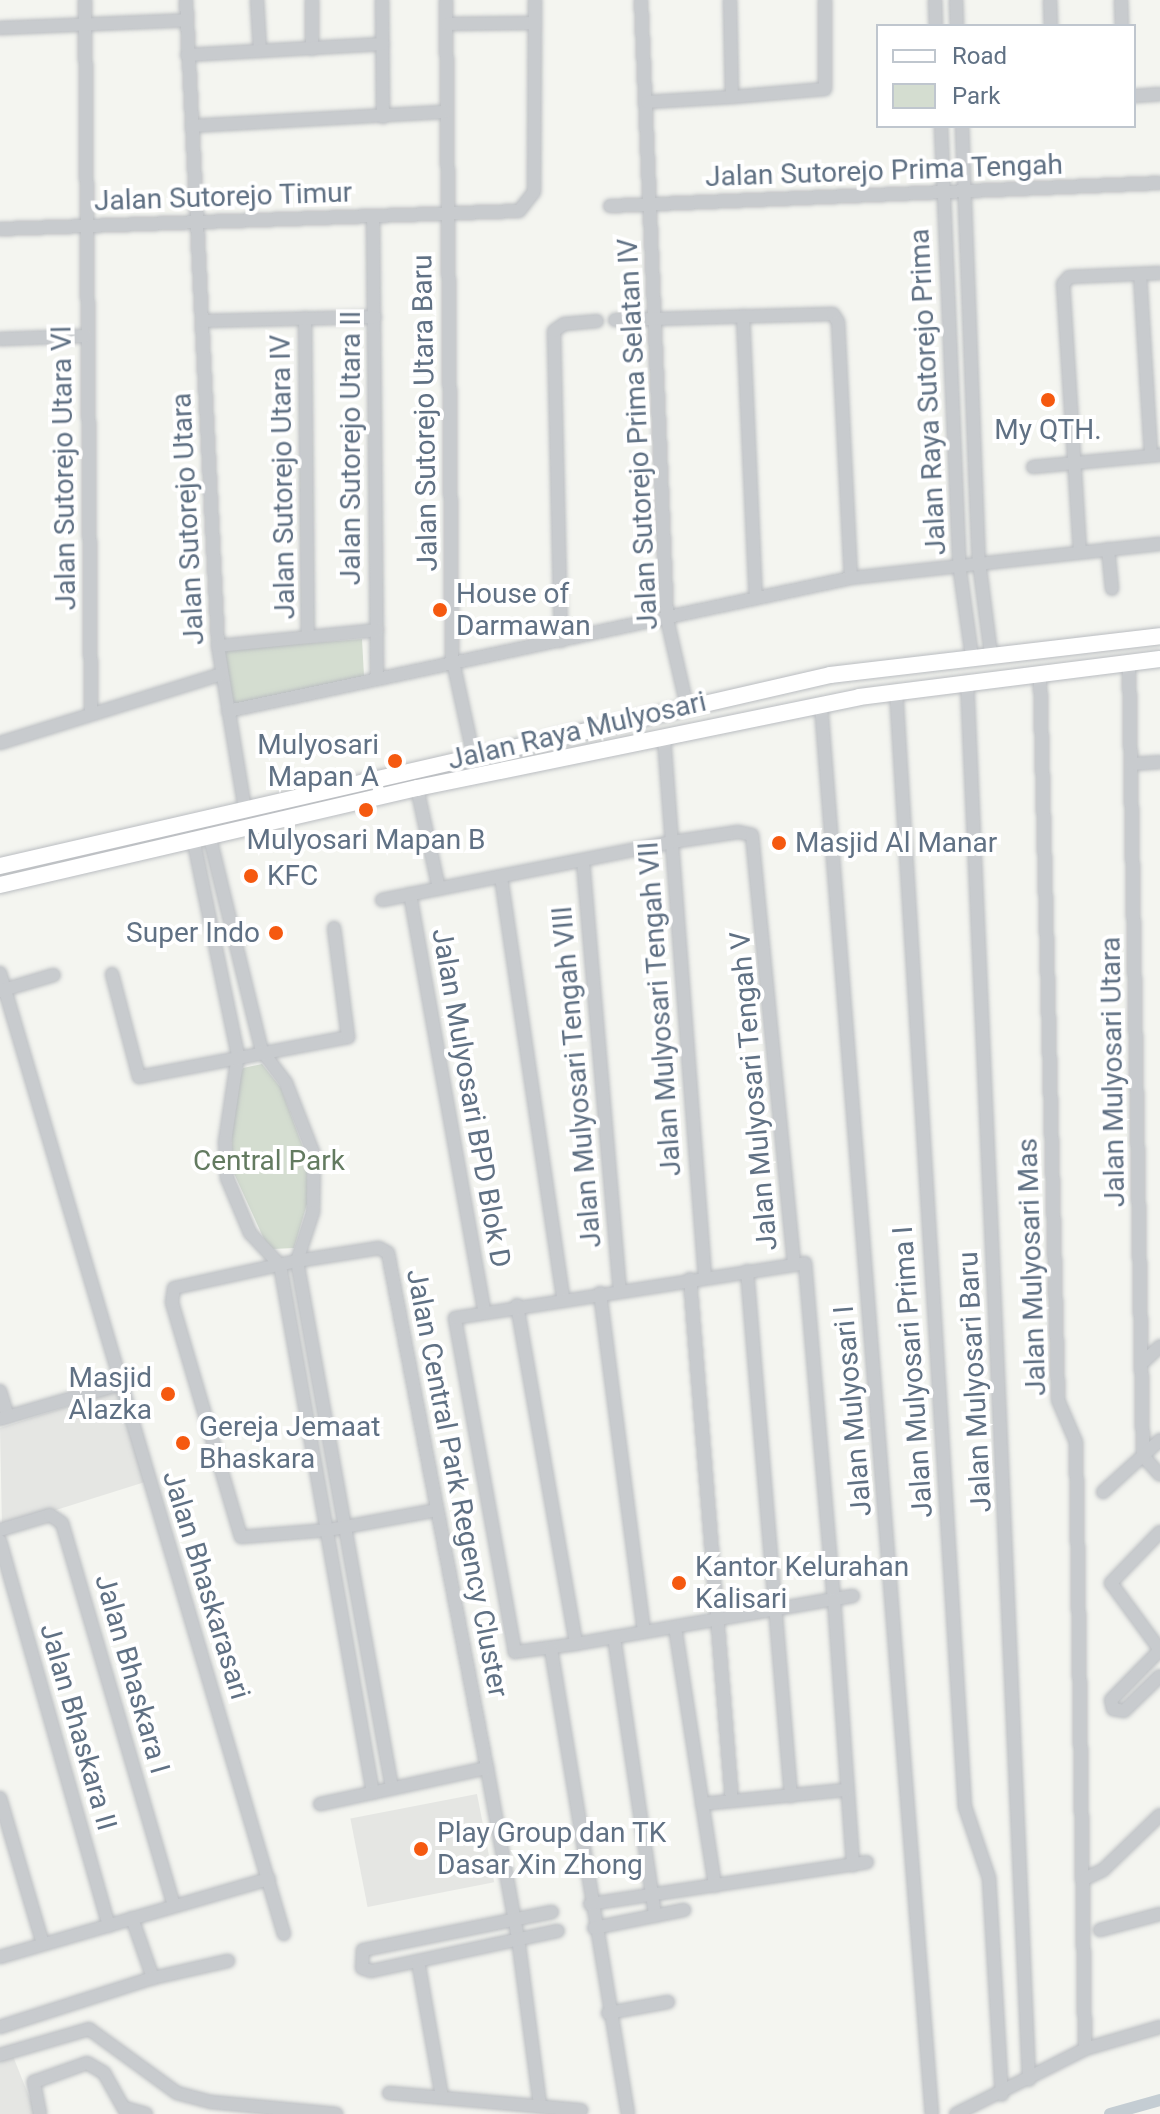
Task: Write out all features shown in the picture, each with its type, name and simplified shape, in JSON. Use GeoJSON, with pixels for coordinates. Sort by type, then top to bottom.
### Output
{"type":"FeatureCollection","features":[{"type":"Feature","properties":{"kind":"main road","name":"Jalan Raya Mulyosari"},"geometry":{"type":"LineString","coordinates":[[0,866],[473,753],[793,683],[972,656],[1160,636]]}},
{"type":"Feature","properties":{"kind":"main road","name":"Jalan Raya Mulyosari"},"geometry":{"type":"LineString","coordinates":[[0,885],[417,788],[896,690],[1160,659]]}},
{"type":"Feature","properties":{"kind":"main road"},"geometry":{"type":"LineString","coordinates":[[793,683],[799,709]]}},
{"type":"Feature","properties":{"kind":"main road"},"geometry":{"type":"LineString","coordinates":[[773,687],[778,713]]}},
{"type":"Feature","properties":{"kind":"main road"},"geometry":{"type":"LineString","coordinates":[[445,761],[450,781]]}},
{"type":"Feature","properties":{"kind":"street","name":"Jalan Sutorejo Utara VI"},"geometry":{"type":"LineString","coordinates":[[85,0],[91,711]]}},
{"type":"Feature","properties":{"kind":"street","name":"Jalan Sutorejo Utara"},"geometry":{"type":"LineString","coordinates":[[186,0],[218,646],[245,809]]}},
{"type":"Feature","properties":{"kind":"street"},"geometry":{"type":"LineString","coordinates":[[257,0],[260,51]]}},
{"type":"Feature","properties":{"kind":"street"},"geometry":{"type":"LineString","coordinates":[[312,0],[312,49]]}},
{"type":"Feature","properties":{"kind":"street"},"geometry":{"type":"LineString","coordinates":[[382,0],[383,117]]}},
{"type":"Feature","properties":{"kind":"street","name":"Jalan Sutorejo Utara Baru"},"geometry":{"type":"LineString","coordinates":[[446,0],[452,664],[473,753]]}},
{"type":"Feature","properties":{"kind":"street"},"geometry":{"type":"LineString","coordinates":[[447,24],[535,23],[535,0]]}},
{"type":"Feature","properties":{"kind":"street","name":"Jalan Sutorejo Prima Selatan IV"},"geometry":{"type":"LineString","coordinates":[[641,0],[667,619],[687,706]]}},
{"type":"Feature","properties":{"kind":"street"},"geometry":{"type":"LineString","coordinates":[[730,0],[732,97]]}},
{"type":"Feature","properties":{"kind":"street"},"geometry":{"type":"LineString","coordinates":[[647,102],[825,89],[825,0]]}},
{"type":"Feature","properties":{"kind":"street"},"geometry":{"type":"LineString","coordinates":[[935,0],[936,24]]}},
{"type":"Feature","properties":{"kind":"street"},"geometry":{"type":"LineString","coordinates":[[956,0],[957,24]]}},
{"type":"Feature","properties":{"kind":"street"},"geometry":{"type":"LineString","coordinates":[[1050,0],[1051,24]]}},
{"type":"Feature","properties":{"kind":"street"},"geometry":{"type":"LineString","coordinates":[[1121,0],[1122,24]]}},
{"type":"Feature","properties":{"kind":"street"},"geometry":{"type":"LineString","coordinates":[[0,28],[187,20]]}},
{"type":"Feature","properties":{"kind":"street","name":"Jalan Sutorejo Timur"},"geometry":{"type":"LineString","coordinates":[[0,229],[514,213],[531,200],[535,23]]}},
{"type":"Feature","properties":{"kind":"street"},"geometry":{"type":"LineString","coordinates":[[187,55],[383,44]]}},
{"type":"Feature","properties":{"kind":"street"},"geometry":{"type":"LineString","coordinates":[[1136,96],[1160,94]]}},
{"type":"Feature","properties":{"kind":"street"},"geometry":{"type":"LineString","coordinates":[[192,126],[446,112]]}},
{"type":"Feature","properties":{"kind":"street","name":"Jalan Raya Sutorejo Prima"},"geometry":{"type":"LineString","coordinates":[[941,128],[959,564],[972,656]]}},
{"type":"Feature","properties":{"kind":"street","name":"Jalan Raya Sutorejo Prima"},"geometry":{"type":"LineString","coordinates":[[962,128],[979,562],[991,654]]}},
{"type":"Feature","properties":{"kind":"street","name":"Jalan Sutorejo Prima Tengah"},"geometry":{"type":"LineString","coordinates":[[610,206],[1160,183]]}},
{"type":"Feature","properties":{"kind":"street","name":"Jalan Sutorejo Utara II"},"geometry":{"type":"LineString","coordinates":[[373,218],[377,677]]}},
{"type":"Feature","properties":{"kind":"street"},"geometry":{"type":"LineString","coordinates":[[1080,552],[1072,464],[1063,284],[1069,277],[1160,273]]}},
{"type":"Feature","properties":{"kind":"street"},"geometry":{"type":"LineString","coordinates":[[1033,467],[1156,455],[1140,274]]}},
{"type":"Feature","properties":{"kind":"street"},"geometry":{"type":"LineString","coordinates":[[615,320],[826,312],[836,318],[851,578]]}},
{"type":"Feature","properties":{"kind":"street"},"geometry":{"type":"LineString","coordinates":[[743,316],[756,598]]}},
{"type":"Feature","properties":{"kind":"street"},"geometry":{"type":"LineString","coordinates":[[202,321],[375,317]]}},
{"type":"Feature","properties":{"kind":"street","name":"Jalan Sutorejo Utara IV"},"geometry":{"type":"LineString","coordinates":[[305,318],[308,636]]}},
{"type":"Feature","properties":{"kind":"street"},"geometry":{"type":"LineString","coordinates":[[561,641],[554,331],[564,324],[597,321]]}},
{"type":"Feature","properties":{"kind":"street"},"geometry":{"type":"LineString","coordinates":[[0,339],[86,336]]}},
{"type":"Feature","properties":{"kind":"street"},"geometry":{"type":"LineString","coordinates":[[228,711],[851,578],[1160,544]]}},
{"type":"Feature","properties":{"kind":"street"},"geometry":{"type":"LineString","coordinates":[[1108,549],[1112,589]]}},
{"type":"Feature","properties":{"kind":"street"},"geometry":{"type":"LineString","coordinates":[[218,646],[377,630]]}},
{"type":"Feature","properties":{"kind":"street","name":"Jalan Mulyosari Utara"},"geometry":{"type":"LineString","coordinates":[[1129,663],[1143,1456]]}},
{"type":"Feature","properties":{"kind":"street","name":"Jalan Mulyosari Mas"},"geometry":{"type":"LineString","coordinates":[[1040,672],[1058,1400],[1076,1442],[1086,1878],[1085,2049]]}},
{"type":"Feature","properties":{"kind":"street"},"geometry":{"type":"LineString","coordinates":[[0,743],[91,711],[222,674]]}},
{"type":"Feature","properties":{"kind":"street","name":"Jalan Mulyosari Baru"},"geometry":{"type":"LineString","coordinates":[[967,681],[1029,2080]]}},
{"type":"Feature","properties":{"kind":"street","name":"Jalan Mulyosari Prima I"},"geometry":{"type":"LineString","coordinates":[[896,690],[965,1807],[989,1878],[1002,2095]]}},
{"type":"Feature","properties":{"kind":"street","name":"Jalan Mulyosari I"},"geometry":{"type":"LineString","coordinates":[[821,705],[932,2114]]}},
{"type":"Feature","properties":{"kind":"street","name":"Jalan Mulyosari Tengah VII"},"geometry":{"type":"LineString","coordinates":[[664,738],[705,1277]]}},
{"type":"Feature","properties":{"kind":"street"},"geometry":{"type":"LineString","coordinates":[[1132,764],[1160,762]]}},
{"type":"Feature","properties":{"kind":"street"},"geometry":{"type":"LineString","coordinates":[[417,788],[439,889]]}},
{"type":"Feature","properties":{"kind":"street","name":"Jalan Mulyosari Tengah V"},"geometry":{"type":"LineString","coordinates":[[672,842],[746,832],[756,843],[794,1264],[807,1265],[853,1865]]}},
{"type":"Feature","properties":{"kind":"street"},"geometry":{"type":"LineString","coordinates":[[201,836],[242,966],[262,1051],[286,1083],[314,1155],[313,1212],[297,1261],[392,1788]]}},
{"type":"Feature","properties":{"kind":"street"},"geometry":{"type":"LineString","coordinates":[[201,836],[238,1055],[225,1142],[227,1178],[250,1233],[280,1265],[373,1793]]}},
{"type":"Feature","properties":{"kind":"street"},"geometry":{"type":"LineString","coordinates":[[382,900],[672,842]]}},
{"type":"Feature","properties":{"kind":"street","name":"Jalan Mulyosari Tengah VIII"},"geometry":{"type":"LineString","coordinates":[[583,861],[620,1290]]}},
{"type":"Feature","properties":{"kind":"street"},"geometry":{"type":"LineString","coordinates":[[501,877],[563,1298]]}},
{"type":"Feature","properties":{"kind":"street","name":"Jalan Mulyosari BPD Blok D"},"geometry":{"type":"LineString","coordinates":[[410,894],[484,1311]]}},
{"type":"Feature","properties":{"kind":"street"},"geometry":{"type":"LineString","coordinates":[[112,974],[138,1076],[350,1035],[334,928]]}},
{"type":"Feature","properties":{"kind":"street"},"geometry":{"type":"LineString","coordinates":[[224,970],[242,966]]}},
{"type":"Feature","properties":{"kind":"street","name":"Jalan Bhaskarasari"},"geometry":{"type":"LineString","coordinates":[[0,973],[2,990],[284,1934]]}},
{"type":"Feature","properties":{"kind":"street"},"geometry":{"type":"LineString","coordinates":[[2,990],[54,975]]}},
{"type":"Feature","properties":{"kind":"street","name":"Jalan Central Park Regency Cluster"},"geometry":{"type":"LineString","coordinates":[[328,1530],[251,1540],[240,1536],[172,1302],[174,1288],[297,1261],[379,1248],[388,1253],[518,1938],[540,2104]]}},
{"type":"Feature","properties":{"kind":"street"},"geometry":{"type":"LineString","coordinates":[[794,1264],[517,1305],[454,1319],[511,1647],[518,1652],[551,1649],[853,1596]]}},
{"type":"Feature","properties":{"kind":"street"},"geometry":{"type":"LineString","coordinates":[[747,1271],[773,1610],[791,1796]]}},
{"type":"Feature","properties":{"kind":"street"},"geometry":{"type":"LineString","coordinates":[[690,1279],[732,1801]]}},
{"type":"Feature","properties":{"kind":"street"},"geometry":{"type":"LineString","coordinates":[[600,1293],[644,1632]]}},
{"type":"Feature","properties":{"kind":"street"},"geometry":{"type":"LineString","coordinates":[[517,1305],[576,1644]]}},
{"type":"Feature","properties":{"kind":"street"},"geometry":{"type":"LineString","coordinates":[[1141,1364],[1160,1346]]}},
{"type":"Feature","properties":{"kind":"street"},"geometry":{"type":"LineString","coordinates":[[0,1391],[4,1418],[121,1384]]}},
{"type":"Feature","properties":{"kind":"street"},"geometry":{"type":"LineString","coordinates":[[1103,1492],[1160,1440]]}},
{"type":"Feature","properties":{"kind":"street"},"geometry":{"type":"LineString","coordinates":[[1143,1456],[1160,1475]]}},
{"type":"Feature","properties":{"kind":"street"},"geometry":{"type":"LineString","coordinates":[[328,1530],[437,1510]]}},
{"type":"Feature","properties":{"kind":"street","name":"Jalan Bhaskara I"},"geometry":{"type":"LineString","coordinates":[[0,1530],[50,1515],[62,1523],[174,1905]]}},
{"type":"Feature","properties":{"kind":"street"},"geometry":{"type":"LineString","coordinates":[[1160,1532],[1111,1583],[1160,1650],[1111,1700],[1113,1709],[1124,1711],[1160,1676]]}},
{"type":"Feature","properties":{"kind":"street","name":"Jalan Bhaskara II"},"geometry":{"type":"LineString","coordinates":[[0,1541],[109,1926]]}},
{"type":"Feature","properties":{"kind":"street"},"geometry":{"type":"LineString","coordinates":[[675,1627],[715,1886]]}},
{"type":"Feature","properties":{"kind":"street"},"geometry":{"type":"LineString","coordinates":[[614,1637],[655,1916]]}},
{"type":"Feature","properties":{"kind":"street"},"geometry":{"type":"LineString","coordinates":[[551,1649],[608,2013],[628,2114]]}},
{"type":"Feature","properties":{"kind":"street"},"geometry":{"type":"LineString","coordinates":[[320,1804],[487,1768]]}},
{"type":"Feature","properties":{"kind":"street"},"geometry":{"type":"LineString","coordinates":[[702,1804],[846,1790]]}},
{"type":"Feature","properties":{"kind":"street"},"geometry":{"type":"LineString","coordinates":[[0,1798],[43,1944]]}},
{"type":"Feature","properties":{"kind":"street"},"geometry":{"type":"LineString","coordinates":[[1086,1878],[1103,1870],[1160,1815]]}},
{"type":"Feature","properties":{"kind":"street"},"geometry":{"type":"LineString","coordinates":[[590,1904],[867,1862]]}},
{"type":"Feature","properties":{"kind":"street"},"geometry":{"type":"LineString","coordinates":[[0,1957],[269,1879]]}},
{"type":"Feature","properties":{"kind":"street"},"geometry":{"type":"LineString","coordinates":[[594,1928],[684,1910]]}},
{"type":"Feature","properties":{"kind":"street"},"geometry":{"type":"LineString","coordinates":[[552,1912],[363,1950],[360,1954],[366,1971],[558,1931]]}},
{"type":"Feature","properties":{"kind":"street"},"geometry":{"type":"LineString","coordinates":[[1100,1930],[1160,1914]]}},
{"type":"Feature","properties":{"kind":"street"},"geometry":{"type":"LineString","coordinates":[[132,1918],[153,1978]]}},
{"type":"Feature","properties":{"kind":"street"},"geometry":{"type":"LineString","coordinates":[[0,2027],[153,1978],[228,1961]]}},
{"type":"Feature","properties":{"kind":"street"},"geometry":{"type":"LineString","coordinates":[[418,1961],[442,2097]]}},
{"type":"Feature","properties":{"kind":"street"},"geometry":{"type":"LineString","coordinates":[[608,2013],[668,2002]]}},
{"type":"Feature","properties":{"kind":"street"},"geometry":{"type":"LineString","coordinates":[[956,2114],[1002,2095],[1085,2049],[1160,2027]]}},
{"type":"Feature","properties":{"kind":"street"},"geometry":{"type":"LineString","coordinates":[[0,2055],[89,2029],[177,2093],[211,2102],[336,2114]]}},
{"type":"Feature","properties":{"kind":"street"},"geometry":{"type":"LineString","coordinates":[[40,2114],[34,2082],[87,2063],[104,2073],[126,2111],[146,2114]]}},
{"type":"Feature","properties":{"kind":"street"},"geometry":{"type":"LineString","coordinates":[[389,2093],[581,2110]]}},
{"type":"Feature","properties":{"kind":"shaded area"},"geometry":{"type":"Polygon","coordinates":[[[116,1391],[145,1482],[2,1527],[0,1428],[116,1391]]]}},
{"type":"Feature","properties":{"kind":"shaded area","name":"Play Group dan TK Dasar Xin Zhong"},"geometry":{"type":"Polygon","coordinates":[[[477,1794],[494,1882],[368,1907],[350,1819],[477,1794]]]}},
{"type":"Feature","properties":{"kind":"shaded area"},"geometry":{"type":"Polygon","coordinates":[[[13,2056],[36,2114],[0,2114],[0,2060],[13,2056]]]}},
{"type":"Feature","properties":{"kind":"green space"},"geometry":{"type":"Polygon","coordinates":[[[362,639],[364,676],[232,705],[222,650],[362,639]]]}},
{"type":"Feature","properties":{"kind":"green space","name":"Central Park"},"geometry":{"type":"Polygon","coordinates":[[[262,1064],[281,1088],[307,1158],[307,1204],[294,1248],[273,1249],[264,1239],[232,1169],[232,1116],[238,1083],[243,1068],[262,1064]]]}},
{"type":"Feature","properties":{"kind":"waterway"},"geometry":{"type":"LineString","coordinates":[[1110,2114],[1160,2100]]}},
{"type":"Feature","properties":{"kind":"place","name":"My QTH."},"geometry":{"type":"Point","coordinates":[1048,400]}},
{"type":"Feature","properties":{"kind":"place","name":"House of Darmawan"},"geometry":{"type":"Point","coordinates":[440,610]}},
{"type":"Feature","properties":{"kind":"place","name":"Mulyosari Mapan A"},"geometry":{"type":"Point","coordinates":[395,761]}},
{"type":"Feature","properties":{"kind":"place","name":"Mulyosari Mapan B"},"geometry":{"type":"Point","coordinates":[366,810]}},
{"type":"Feature","properties":{"kind":"place","name":"Masjid Al Manar"},"geometry":{"type":"Point","coordinates":[779,843]}},
{"type":"Feature","properties":{"kind":"place","name":"KFC"},"geometry":{"type":"Point","coordinates":[251,876]}},
{"type":"Feature","properties":{"kind":"place","name":"Super Indo"},"geometry":{"type":"Point","coordinates":[276,933]}},
{"type":"Feature","properties":{"kind":"place","name":"Masjid Alazka"},"geometry":{"type":"Point","coordinates":[168,1394]}},
{"type":"Feature","properties":{"kind":"place","name":"Gereja Jemaat Bhaskara"},"geometry":{"type":"Point","coordinates":[183,1443]}},
{"type":"Feature","properties":{"kind":"place","name":"Kantor Kelurahan Kalisari"},"geometry":{"type":"Point","coordinates":[679,1583]}},
{"type":"Feature","properties":{"kind":"place","name":"Play Group dan TK Dasar Xin Zhong"},"geometry":{"type":"Point","coordinates":[421,1849]}}]}
